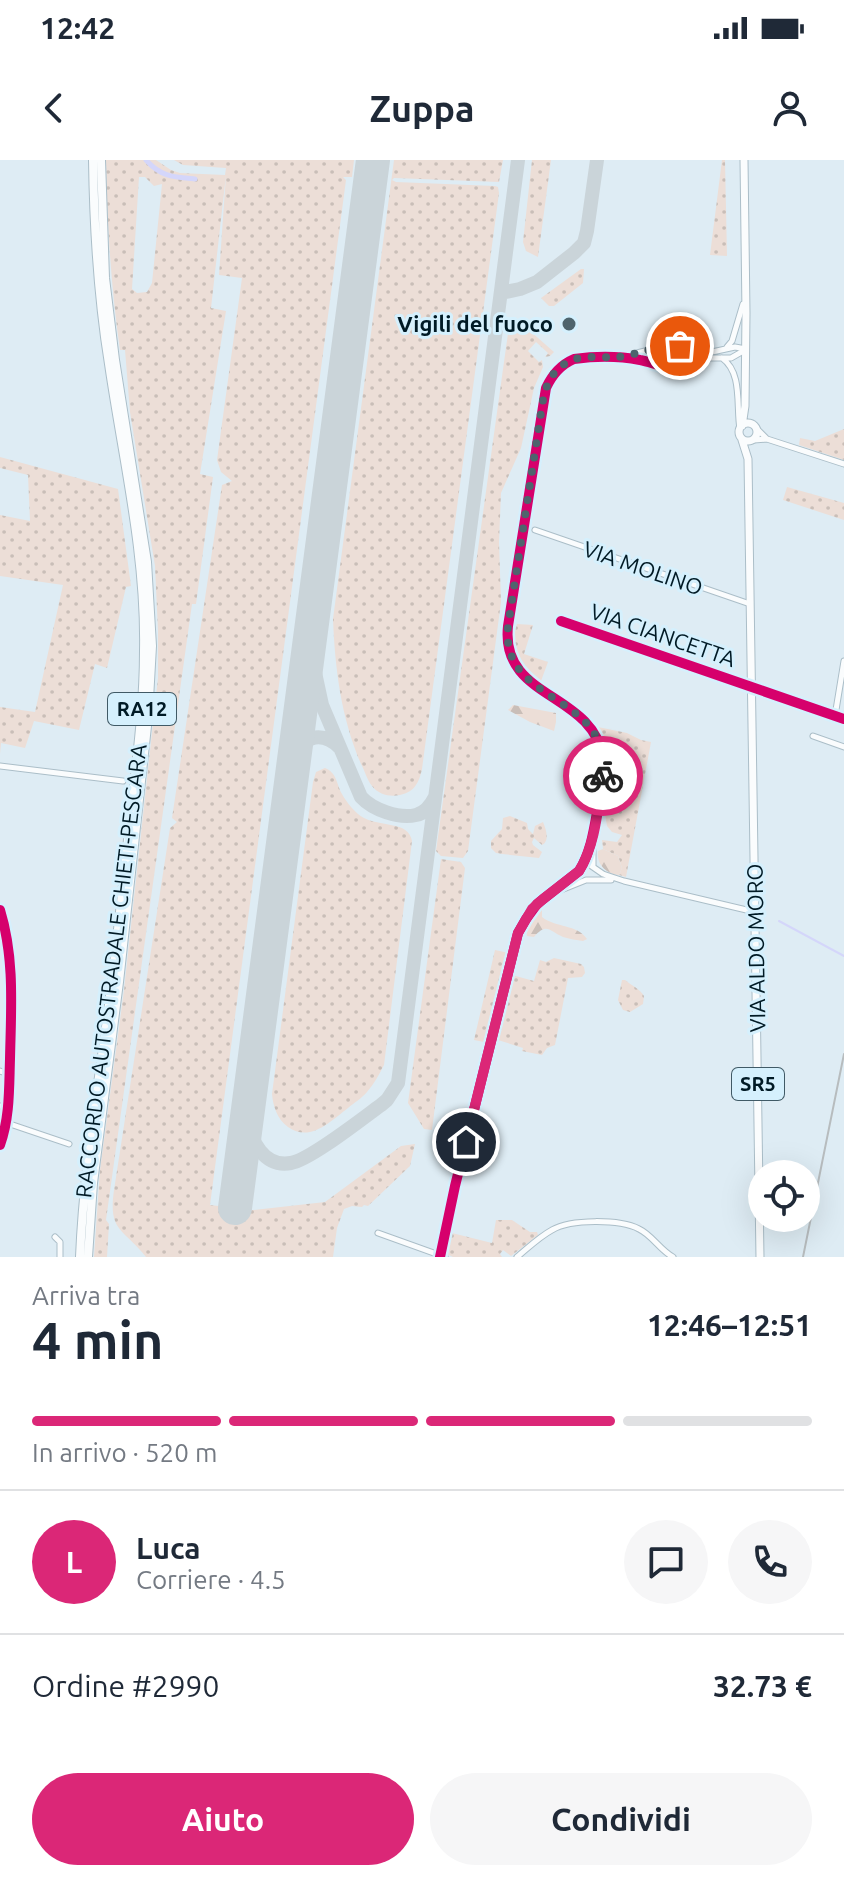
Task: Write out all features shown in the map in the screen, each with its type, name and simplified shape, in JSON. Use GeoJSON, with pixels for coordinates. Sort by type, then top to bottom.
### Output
{"type":"FeatureCollection","features":[{"type":"Feature","properties":{"kind":"highway","name":"RACCORDO AUTOSTRADALE CHIETI-PESCARA"},"geometry":{"type":"LineString","coordinates":[[80,1257],[85,1183],[107,1021],[141,718],[144,650],[139,551],[101,309],[93,160]]}},
{"type":"Feature","properties":{"kind":"highway","name":"RACCORDO AUTOSTRADALE CHIETI-PESCARA"},"geometry":{"type":"LineString","coordinates":[[88,1257],[93,1183],[145,743],[152,646],[147,562],[107,298],[102,239],[101,160]]}},
{"type":"Feature","properties":{"kind":"main road","name":"SR5"},"geometry":{"type":"LineString","coordinates":[[744,160],[745,406],[739,435],[748,459]]}},
{"type":"Feature","properties":{"kind":"main road","name":"SR5"},"geometry":{"type":"LineString","coordinates":[[745,406],[757,435],[748,459],[752,686]]}},
{"type":"Feature","properties":{"kind":"main road"},"geometry":{"type":"LineString","coordinates":[[741,427],[746,423],[755,427]]}},
{"type":"Feature","properties":{"kind":"main road"},"geometry":{"type":"LineString","coordinates":[[742,440],[753,440]]}},
{"type":"Feature","properties":{"kind":"main road","name":"VIA ALDO MORO"},"geometry":{"type":"LineString","coordinates":[[752,686],[760,1257]]}},
{"type":"Feature","properties":{"kind":"street"},"geometry":{"type":"LineString","coordinates":[[724,350],[732,341],[746,296]]}},
{"type":"Feature","properties":{"kind":"street"},"geometry":{"type":"LineString","coordinates":[[624,881],[581,878],[581,868],[593,834],[604,768],[599,742],[583,719],[524,677],[508,649],[508,626],[543,400],[548,383],[562,366],[574,359],[659,353],[674,344],[686,349],[712,352],[735,347],[746,349]]}},
{"type":"Feature","properties":{"kind":"street"},"geometry":{"type":"LineString","coordinates":[[686,349],[689,356],[686,363]]}},
{"type":"Feature","properties":{"kind":"street"},"geometry":{"type":"LineString","coordinates":[[620,357],[668,368],[705,358],[731,358],[746,349]]}},
{"type":"Feature","properties":{"kind":"street"},"geometry":{"type":"LineString","coordinates":[[659,353],[661,364]]}},
{"type":"Feature","properties":{"kind":"street"},"geometry":{"type":"LineString","coordinates":[[722,358],[733,369],[741,427]]}},
{"type":"Feature","properties":{"kind":"street"},"geometry":{"type":"LineString","coordinates":[[755,427],[767,439]]}},
{"type":"Feature","properties":{"kind":"street"},"geometry":{"type":"LineString","coordinates":[[753,440],[767,439],[844,464]]}},
{"type":"Feature","properties":{"kind":"street","name":"VIA MOLINO"},"geometry":{"type":"LineString","coordinates":[[535,530],[750,604]]}},
{"type":"Feature","properties":{"kind":"street","name":"VIA CIANCETTA"},"geometry":{"type":"LineString","coordinates":[[561,621],[844,719]]}},
{"type":"Feature","properties":{"kind":"street"},"geometry":{"type":"LineString","coordinates":[[835,716],[844,661]]}},
{"type":"Feature","properties":{"kind":"street"},"geometry":{"type":"LineString","coordinates":[[813,736],[844,747]]}},
{"type":"Feature","properties":{"kind":"street"},"geometry":{"type":"LineString","coordinates":[[0,766],[123,781]]}},
{"type":"Feature","properties":{"kind":"street"},"geometry":{"type":"LineString","coordinates":[[551,893],[588,880],[595,874],[593,834]]}},
{"type":"Feature","properties":{"kind":"street"},"geometry":{"type":"LineString","coordinates":[[378,1233],[442,1256],[455,1186],[518,933],[532,909],[581,868],[590,865],[607,876],[624,881],[755,912]]}},
{"type":"Feature","properties":{"kind":"street"},"geometry":{"type":"LineString","coordinates":[[0,910],[8,940],[12,1000],[9,1108],[0,1145]]}},
{"type":"Feature","properties":{"kind":"street"},"geometry":{"type":"LineString","coordinates":[[0,1071],[9,1074]]}},
{"type":"Feature","properties":{"kind":"street"},"geometry":{"type":"LineString","coordinates":[[0,1106],[9,1108]]}},
{"type":"Feature","properties":{"kind":"street"},"geometry":{"type":"LineString","coordinates":[[7,1123],[69,1144]]}},
{"type":"Feature","properties":{"kind":"street"},"geometry":{"type":"LineString","coordinates":[[517,1257],[550,1230],[564,1225],[618,1223],[633,1226],[647,1234],[672,1257]]}},
{"type":"Feature","properties":{"kind":"street"},"geometry":{"type":"LineString","coordinates":[[55,1237],[60,1242],[60,1257]]}},
{"type":"Feature","properties":{"kind":"green space"},"geometry":{"type":"Polygon","coordinates":[[[106,160],[156,160],[180,173],[225,175],[226,168],[183,165],[174,160],[354,160],[352,177],[343,177],[346,180],[210,1205],[253,1210],[325,1202],[401,1146],[415,1144],[410,1166],[368,1206],[344,1209],[337,1228],[333,1257],[146,1257],[119,1228],[113,1214],[114,1190],[170,828],[177,822],[172,818],[222,485],[232,481],[221,472],[217,460],[242,278],[219,275],[226,175],[211,308],[226,311],[200,474],[213,477],[196,604],[192,604],[106,1220],[109,1224],[107,1257],[94,1257],[100,1170],[124,990],[158,678],[155,566],[130,412],[125,350],[120,350],[117,326],[106,160]],[[139,177],[132,289],[137,293],[147,292],[152,283],[162,184],[154,186],[145,177],[139,177]]]}},
{"type":"Feature","properties":{"kind":"green space"},"geometry":{"type":"Polygon","coordinates":[[[394,160],[503,160],[499,182],[392,180],[495,186],[499,193],[422,769],[413,789],[392,796],[372,786],[348,729],[340,693],[333,619],[394,160]]]}},
{"type":"Feature","properties":{"kind":"green space"},"geometry":{"type":"Polygon","coordinates":[[[532,160],[551,160],[538,257],[526,251],[523,242],[532,160]]]}},
{"type":"Feature","properties":{"kind":"green space"},"geometry":{"type":"Polygon","coordinates":[[[722,160],[725,160],[727,256],[710,255],[722,160]]]}},
{"type":"Feature","properties":{"kind":"green space"},"geometry":{"type":"Polygon","coordinates":[[[584,269],[583,283],[554,306],[549,306],[541,298],[584,269]]]}},
{"type":"Feature","properties":{"kind":"green space"},"geometry":{"type":"Polygon","coordinates":[[[514,322],[521,323],[554,352],[545,357],[548,353],[536,342],[528,351],[539,362],[542,360],[543,367],[534,388],[521,448],[501,493],[501,602],[468,851],[463,858],[441,856],[436,851],[509,326],[514,322]]]}},
{"type":"Feature","properties":{"kind":"green space"},"geometry":{"type":"Polygon","coordinates":[[[844,429],[844,460],[799,445],[800,438],[815,441],[844,429]]]}},
{"type":"Feature","properties":{"kind":"green space"},"geometry":{"type":"Polygon","coordinates":[[[0,457],[118,489],[131,586],[126,587],[107,668],[95,664],[79,730],[34,721],[25,748],[1,743],[0,754],[0,707],[35,712],[63,585],[0,576],[0,515],[30,521],[28,475],[0,468],[0,457]]]}},
{"type":"Feature","properties":{"kind":"green space"},"geometry":{"type":"Polygon","coordinates":[[[787,487],[844,503],[844,520],[783,500],[787,487]]]}},
{"type":"Feature","properties":{"kind":"green space"},"geometry":{"type":"Polygon","coordinates":[[[517,624],[533,625],[524,654],[548,662],[541,681],[528,669],[516,649],[517,624]]]}},
{"type":"Feature","properties":{"kind":"green space"},"geometry":{"type":"Polygon","coordinates":[[[513,705],[556,713],[554,731],[508,710],[513,705]]]}},
{"type":"Feature","properties":{"kind":"green space"},"geometry":{"type":"Polygon","coordinates":[[[598,727],[651,742],[626,877],[619,875],[622,868],[618,856],[603,849],[602,840],[617,842],[622,835],[612,832],[607,826],[603,802],[609,762],[598,727]]]}},
{"type":"Feature","properties":{"kind":"green space"},"geometry":{"type":"Polygon","coordinates":[[[614,755],[638,760],[629,803],[607,794],[614,755]]]}},
{"type":"Feature","properties":{"kind":"green space"},"geometry":{"type":"Polygon","coordinates":[[[325,768],[334,776],[344,797],[357,813],[371,821],[406,830],[412,841],[384,1065],[372,1086],[360,1098],[327,1124],[304,1133],[288,1127],[281,1120],[272,1094],[313,782],[316,772],[325,768]]]}},
{"type":"Feature","properties":{"kind":"green space"},"geometry":{"type":"Polygon","coordinates":[[[510,816],[527,823],[533,834],[535,826],[543,822],[546,841],[542,845],[534,838],[532,842],[542,852],[539,858],[496,853],[491,848],[491,841],[502,829],[503,818],[510,816]]]}},
{"type":"Feature","properties":{"kind":"green space"},"geometry":{"type":"Polygon","coordinates":[[[603,849],[618,856],[622,868],[619,875],[610,873],[600,864],[598,851],[603,849]]]}},
{"type":"Feature","properties":{"kind":"green space"},"geometry":{"type":"Polygon","coordinates":[[[441,859],[461,862],[465,868],[432,1130],[424,1129],[408,1103],[441,859]]]}},
{"type":"Feature","properties":{"kind":"green space"},"geometry":{"type":"Polygon","coordinates":[[[539,907],[542,908],[542,917],[578,931],[587,939],[563,937],[548,929],[534,937],[527,936],[526,928],[539,907]]]}},
{"type":"Feature","properties":{"kind":"green space"},"geometry":{"type":"Polygon","coordinates":[[[495,950],[509,953],[484,1042],[474,1040],[495,950]]]}},
{"type":"Feature","properties":{"kind":"green space"},"geometry":{"type":"Polygon","coordinates":[[[554,958],[581,964],[585,973],[582,977],[568,978],[555,1045],[547,1048],[542,1055],[522,1051],[523,1048],[498,1040],[512,975],[534,981],[540,960],[546,962],[554,958]]]}},
{"type":"Feature","properties":{"kind":"green space"},"geometry":{"type":"Polygon","coordinates":[[[622,980],[644,996],[643,1004],[630,1012],[623,1010],[618,1000],[622,980]]]}},
{"type":"Feature","properties":{"kind":"green space"},"geometry":{"type":"Polygon","coordinates":[[[496,1220],[512,1220],[538,1235],[511,1256],[503,1250],[500,1254],[502,1257],[453,1257],[447,1254],[452,1233],[492,1243],[496,1220]]]}},
{"type":"Feature","properties":{"kind":"waterway"},"geometry":{"type":"LineString","coordinates":[[146,160],[163,173],[195,179]]}},
{"type":"Feature","properties":{"kind":"waterway"},"geometry":{"type":"LineString","coordinates":[[779,921],[844,956]]}},
{"type":"Feature","properties":{"kind":"taxiway"},"geometry":{"type":"LineString","coordinates":[[247,1119],[260,1151],[273,1161],[291,1163],[323,1147],[381,1105],[398,1083],[518,160]]}},
{"type":"Feature","properties":{"kind":"taxiway"},"geometry":{"type":"LineString","coordinates":[[501,293],[537,282],[584,243],[597,160]]}},
{"type":"Feature","properties":{"kind":"taxiway"},"geometry":{"type":"LineString","coordinates":[[313,622],[314,668],[322,705],[361,797],[379,809],[409,816],[425,811],[435,797]]}},
{"type":"Feature","properties":{"kind":"taxiway"},"geometry":{"type":"LineString","coordinates":[[295,755],[309,739],[321,737],[339,747]]}},
{"type":"Feature","properties":{"kind":"runway"},"geometry":{"type":"LineString","coordinates":[[235,1208],[373,160]]}},
{"type":"Feature","properties":{"kind":"railway"},"geometry":{"type":"LineString","coordinates":[[803,1257],[844,1054]]}},
{"type":"Feature","properties":{"kind":"cycle path"},"geometry":{"type":"LineString","coordinates":[[440,1257],[518,933],[537,904],[579,871],[583,864],[592,840],[604,776],[603,758],[596,736],[583,720],[532,683],[518,668],[509,650],[508,626],[546,388],[557,371],[574,359],[624,358],[674,368],[683,366],[688,360],[686,349]]}},
{"type":"Feature","properties":{"kind":"cycle path"},"geometry":{"type":"LineString","coordinates":[[561,621],[844,719]]}},
{"type":"Feature","properties":{"kind":"cycle path"},"geometry":{"type":"LineString","coordinates":[[0,910],[8,947],[11,1003],[8,1102],[0,1145]]}},
{"type":"Feature","properties":{"kind":"way so far"},"geometry":{"type":"LineString","coordinates":[[603,776],[603,754],[592,728],[577,713],[524,677],[514,664],[507,645],[543,400],[552,377],[574,359],[620,357],[674,344],[680,346]]}},
{"type":"Feature","properties":{"kind":"place","name":"Vigili del fuoco"},"geometry":{"type":"Point","coordinates":[569,324]}},
{"type":"Feature","properties":{"kind":"route"},"geometry":{"type":"LineString","coordinates":[[466,1142],[518,933],[532,909],[583,866],[593,834],[603,776]]}}]}
